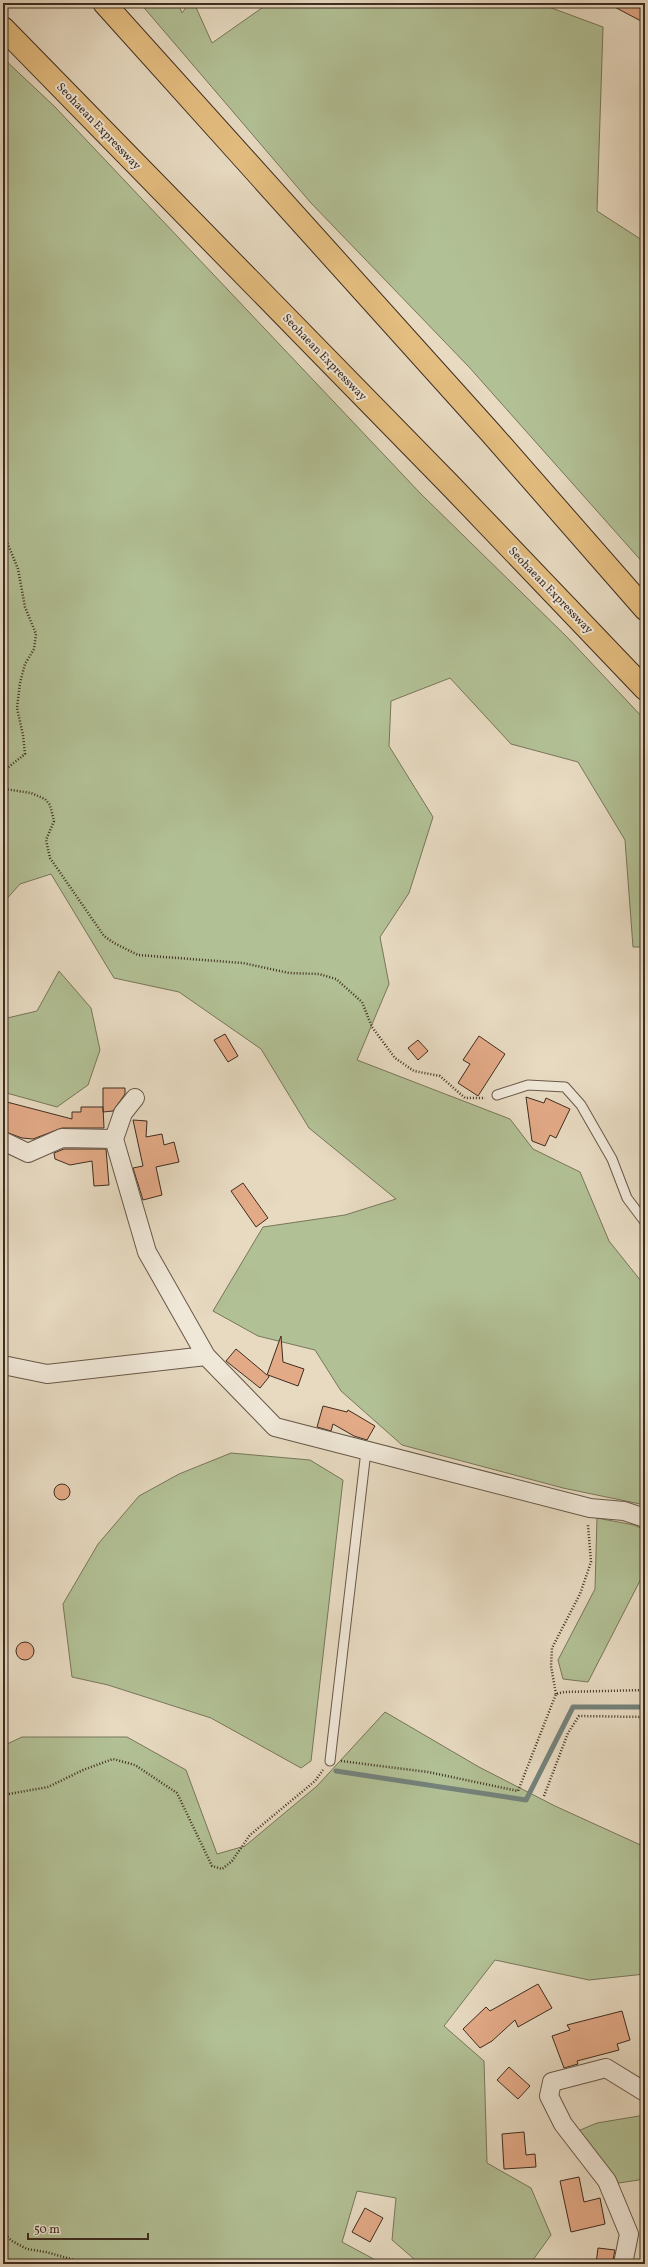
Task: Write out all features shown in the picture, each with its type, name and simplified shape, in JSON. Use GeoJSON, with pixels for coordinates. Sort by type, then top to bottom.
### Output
{"type":"FeatureCollection","features":[{"type":"Feature","properties":{"kind":"highway"},"geometry":{"type":"LineString","coordinates":[[104,3],[490,432],[645,608]]}},
{"type":"Feature","properties":{"kind":"highway","name":"Seohaean Expressway"},"geometry":{"type":"LineString","coordinates":[[3,28],[446,480],[645,689]]}},
{"type":"Feature","properties":{"kind":"street"},"geometry":{"type":"LineString","coordinates":[[135,1098],[123,1113],[114,1140],[146,1252],[206,1356],[275,1427],[590,1508],[624,1511],[645,1518]]}},
{"type":"Feature","properties":{"kind":"street"},"geometry":{"type":"LineString","coordinates":[[3,1141],[28,1153],[62,1138],[114,1140]]}},
{"type":"Feature","properties":{"kind":"street"},"geometry":{"type":"LineString","coordinates":[[3,1365],[47,1374],[206,1356]]}},
{"type":"Feature","properties":{"kind":"street"},"geometry":{"type":"LineString","coordinates":[[623,2264],[637,2233],[607,2181],[563,2124],[549,2096],[552,2082],[606,2068],[645,2092]]}},
{"type":"Feature","properties":{"kind":"lane"},"geometry":{"type":"LineString","coordinates":[[497,1095],[528,1085],[565,1087],[581,1105],[612,1159],[627,1198],[645,1222]]}},
{"type":"Feature","properties":{"kind":"lane"},"geometry":{"type":"LineString","coordinates":[[330,1761],[366,1451]]}},
{"type":"Feature","properties":{"kind":"path"},"geometry":{"type":"LineString","coordinates":[[3,532],[18,569],[25,607],[36,634],[34,649],[25,664],[20,683],[17,708],[23,735],[25,754],[6,769],[5,789],[31,793],[45,799],[50,805],[54,821],[46,840],[50,858],[104,936],[138,955],[243,963],[289,973],[319,974],[336,979],[362,1002],[372,1027],[395,1058],[414,1071],[440,1076],[465,1098],[490,1098],[497,1095]]}},
{"type":"Feature","properties":{"kind":"path"},"geometry":{"type":"LineString","coordinates":[[3,1795],[48,1787],[83,1770],[112,1759],[135,1765],[178,1793],[212,1866],[222,1869],[232,1861],[250,1835],[315,1781],[330,1761],[373,1764],[428,1772],[518,1791],[556,1694],[550,1666],[552,1648],[580,1594],[591,1562],[588,1524],[590,1508]]}},
{"type":"Feature","properties":{"kind":"path"},"geometry":{"type":"LineString","coordinates":[[556,1694],[564,1692],[645,1690]]}},
{"type":"Feature","properties":{"kind":"path"},"geometry":{"type":"LineString","coordinates":[[544,1796],[568,1733],[579,1716],[645,1717]]}},
{"type":"Feature","properties":{"kind":"path"},"geometry":{"type":"LineString","coordinates":[[3,2233],[12,2241],[27,2249],[46,2252],[88,2264]]}},
{"type":"Feature","properties":{"kind":"path"},"geometry":{"type":"LineString","coordinates":[[161,2264],[165,2261],[180,2260],[189,2264]]}},
{"type":"Feature","properties":{"kind":"green space"},"geometry":{"type":"Polygon","coordinates":[[[140,3],[178,3],[182,13],[189,3],[194,3],[212,43],[269,3],[538,3],[603,27],[597,211],[645,242],[645,565],[469,367],[311,203],[140,3]]]}},
{"type":"Feature","properties":{"kind":"green space"},"geometry":{"type":"Polygon","coordinates":[[[3,58],[55,107],[421,494],[568,638],[645,720],[645,947],[633,947],[625,840],[578,762],[511,744],[450,678],[391,701],[389,746],[433,817],[409,893],[380,937],[389,984],[357,1060],[510,1119],[533,1149],[580,1172],[609,1241],[645,1286],[645,1505],[563,1488],[402,1445],[341,1391],[315,1350],[258,1336],[213,1311],[263,1227],[345,1215],[396,1199],[309,1128],[261,1049],[179,992],[114,978],[51,874],[20,884],[3,903],[3,58]]]}},
{"type":"Feature","properties":{"kind":"green space"},"geometry":{"type":"Polygon","coordinates":[[[59,971],[91,1008],[100,1050],[88,1085],[57,1107],[3,1092],[3,1019],[37,1011],[59,971]]]}},
{"type":"Feature","properties":{"kind":"green space"},"geometry":{"type":"Polygon","coordinates":[[[231,1453],[310,1460],[343,1480],[311,1761],[301,1768],[211,1718],[108,1685],[72,1677],[63,1604],[98,1544],[139,1496],[179,1474],[231,1453]]]}},
{"type":"Feature","properties":{"kind":"green space"},"geometry":{"type":"Polygon","coordinates":[[[597,1518],[634,1525],[645,1530],[645,1571],[588,1682],[563,1679],[558,1660],[595,1589],[597,1518]]]}},
{"type":"Feature","properties":{"kind":"green space"},"geometry":{"type":"Polygon","coordinates":[[[385,1712],[479,1767],[555,1806],[645,1847],[645,1974],[589,1980],[495,1960],[444,2026],[484,2061],[487,2163],[531,2188],[551,2235],[530,2264],[420,2264],[392,2240],[396,2198],[357,2191],[342,2242],[383,2264],[3,2264],[3,1746],[22,1737],[127,1737],[186,1770],[217,1854],[245,1846],[317,1786],[385,1712]]]}},
{"type":"Feature","properties":{"kind":"green space"},"geometry":{"type":"Polygon","coordinates":[[[645,2115],[645,2179],[619,2183],[578,2131],[597,2123],[645,2115]]]}},
{"type":"Feature","properties":{"kind":"building"},"geometry":{"type":"Polygon","coordinates":[[[607,3],[645,3],[645,15],[641,21],[607,3]]]}},
{"type":"Feature","properties":{"kind":"building"},"geometry":{"type":"Polygon","coordinates":[[[225,1034],[238,1056],[228,1062],[214,1040],[225,1034]]]}},
{"type":"Feature","properties":{"kind":"building"},"geometry":{"type":"Polygon","coordinates":[[[479,1036],[505,1054],[478,1096],[458,1083],[470,1064],[463,1060],[479,1036]]]}},
{"type":"Feature","properties":{"kind":"building"},"geometry":{"type":"Polygon","coordinates":[[[418,1040],[428,1051],[418,1060],[408,1048],[418,1040]]]}},
{"type":"Feature","properties":{"kind":"building"},"geometry":{"type":"Polygon","coordinates":[[[103,1088],[125,1088],[125,1094],[113,1111],[103,1112],[103,1088]]]}},
{"type":"Feature","properties":{"kind":"building"},"geometry":{"type":"Polygon","coordinates":[[[526,1097],[544,1103],[546,1098],[570,1109],[556,1138],[550,1135],[545,1146],[532,1141],[526,1097]]]}},
{"type":"Feature","properties":{"kind":"building"},"geometry":{"type":"Polygon","coordinates":[[[3,1101],[72,1119],[72,1112],[81,1112],[81,1107],[103,1107],[104,1128],[62,1128],[33,1139],[22,1138],[3,1131],[3,1101]]]}},
{"type":"Feature","properties":{"kind":"building"},"geometry":{"type":"Polygon","coordinates":[[[133,1120],[147,1121],[146,1137],[162,1134],[164,1145],[174,1142],[179,1162],[156,1167],[162,1195],[143,1200],[133,1168],[143,1166],[133,1120]]]}},
{"type":"Feature","properties":{"kind":"building"},"geometry":{"type":"Polygon","coordinates":[[[64,1149],[106,1149],[109,1185],[94,1186],[92,1161],[70,1165],[55,1159],[54,1153],[64,1149]]]}},
{"type":"Feature","properties":{"kind":"building"},"geometry":{"type":"Polygon","coordinates":[[[243,1183],[268,1218],[256,1227],[231,1191],[243,1183]]]}},
{"type":"Feature","properties":{"kind":"building"},"geometry":{"type":"Polygon","coordinates":[[[281,1336],[283,1362],[304,1369],[298,1386],[268,1375],[269,1377],[260,1388],[226,1361],[236,1349],[267,1375],[281,1336]]]}},
{"type":"Feature","properties":{"kind":"building"},"geometry":{"type":"Polygon","coordinates":[[[323,1406],[347,1412],[348,1410],[375,1426],[367,1440],[354,1436],[333,1424],[331,1431],[317,1427],[323,1406]]]}},
{"type":"Feature","properties":{"kind":"building"},"geometry":{"type":"Polygon","coordinates":[[[59,1484],[65,1484],[70,1489],[68,1498],[65,1500],[59,1500],[54,1495],[54,1489],[59,1484]]]}},
{"type":"Feature","properties":{"kind":"building"},"geometry":{"type":"Polygon","coordinates":[[[25,1642],[31,1645],[34,1651],[31,1657],[25,1660],[19,1657],[16,1651],[19,1645],[25,1642]]]}},
{"type":"Feature","properties":{"kind":"building"},"geometry":{"type":"Polygon","coordinates":[[[538,1984],[552,2008],[518,2027],[515,2020],[492,2041],[480,2048],[463,2029],[486,2007],[490,2011],[538,1984]]]}},
{"type":"Feature","properties":{"kind":"building"},"geometry":{"type":"Polygon","coordinates":[[[622,2011],[630,2040],[617,2044],[619,2050],[577,2061],[578,2064],[564,2068],[552,2036],[570,2030],[567,2025],[622,2011]]]}},
{"type":"Feature","properties":{"kind":"building"},"geometry":{"type":"Polygon","coordinates":[[[509,2067],[530,2086],[518,2099],[497,2080],[509,2067]]]}},
{"type":"Feature","properties":{"kind":"building"},"geometry":{"type":"Polygon","coordinates":[[[524,2132],[526,2155],[535,2154],[536,2167],[504,2169],[502,2134],[524,2132]]]}},
{"type":"Feature","properties":{"kind":"building"},"geometry":{"type":"Polygon","coordinates":[[[579,2177],[584,2202],[600,2198],[605,2224],[571,2232],[560,2181],[579,2177]]]}},
{"type":"Feature","properties":{"kind":"building"},"geometry":{"type":"Polygon","coordinates":[[[365,2208],[383,2218],[370,2242],[352,2232],[365,2208]]]}},
{"type":"Feature","properties":{"kind":"building"},"geometry":{"type":"Polygon","coordinates":[[[598,2248],[615,2250],[612,2264],[596,2264],[598,2248]]]}},
{"type":"Feature","properties":{"kind":"waterway"},"geometry":{"type":"LineString","coordinates":[[336,1771],[526,1800],[573,1707],[645,1707]]}}]}
